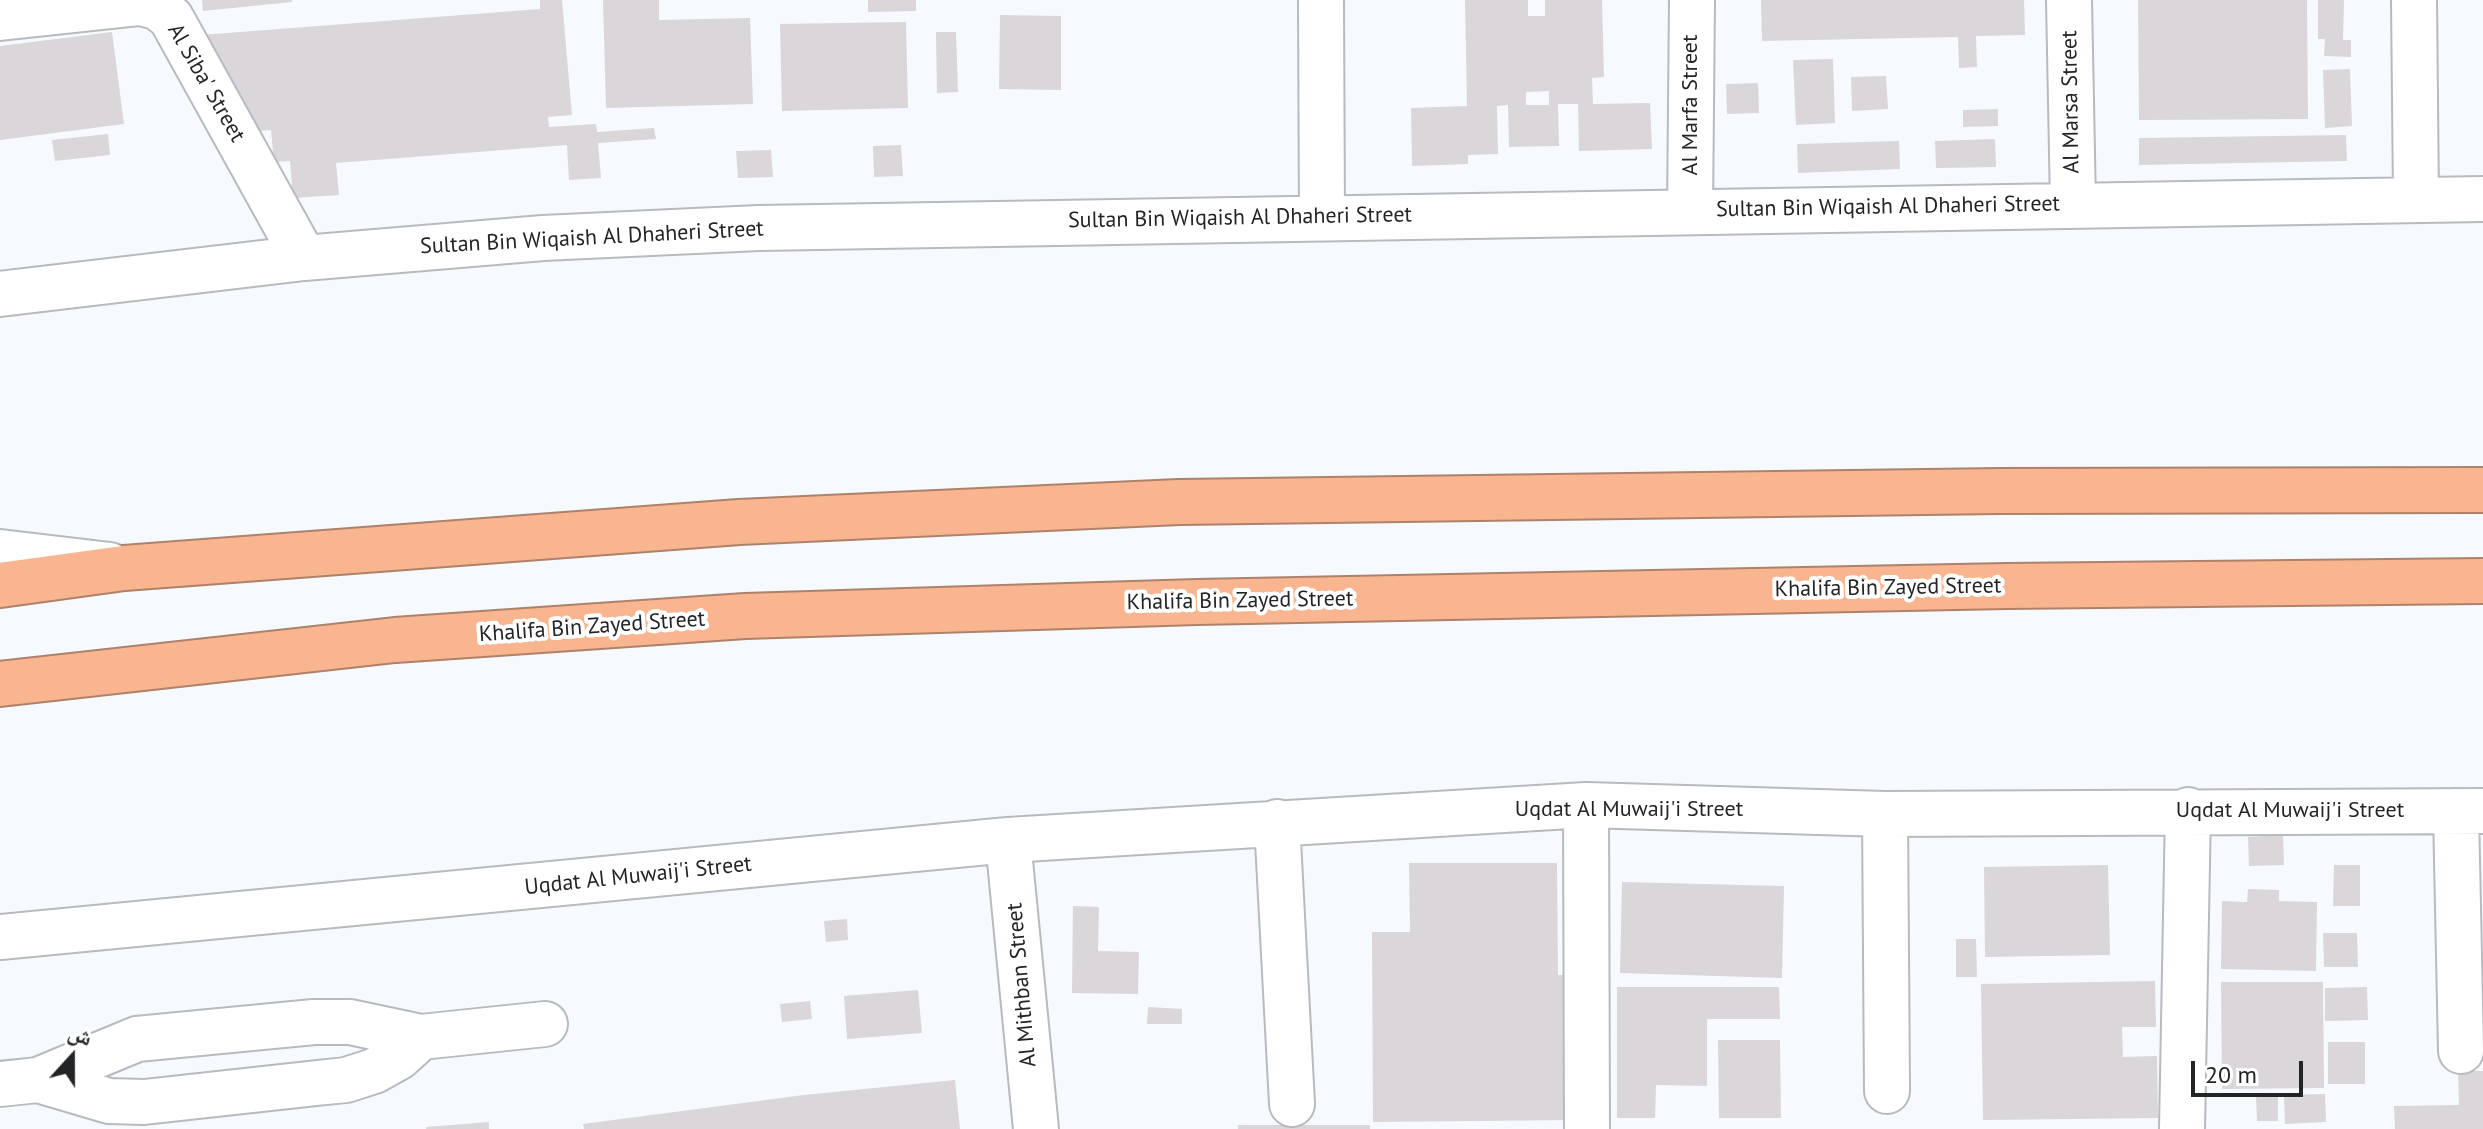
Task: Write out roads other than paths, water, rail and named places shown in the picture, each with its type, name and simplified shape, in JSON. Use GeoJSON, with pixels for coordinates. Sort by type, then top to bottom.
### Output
{"type":"FeatureCollection","features":[{"type":"Feature","properties":{"kind":"highway"},"geometry":{"type":"LineString","coordinates":[[0,585],[124,568],[739,522],[1179,502],[2000,491],[2483,490]]}},
{"type":"Feature","properties":{"kind":"highway","name":"Khalifa Bin Zayed Street"},"geometry":{"type":"LineString","coordinates":[[0,684],[395,640],[745,616],[1213,601],[2483,581]]}},
{"type":"Feature","properties":{"kind":"street"},"geometry":{"type":"LineString","coordinates":[[1321,0],[1322,218]]}},
{"type":"Feature","properties":{"kind":"street","name":"Al Marfa Street"},"geometry":{"type":"LineString","coordinates":[[1690,211],[1692,0]]}},
{"type":"Feature","properties":{"kind":"street","name":"Al Marsa Street"},"geometry":{"type":"LineString","coordinates":[[2069,0],[2073,204]]}},
{"type":"Feature","properties":{"kind":"street"},"geometry":{"type":"LineString","coordinates":[[2414,0],[2416,200]]}},
{"type":"Feature","properties":{"kind":"street","name":"Al Siba' Street"},"geometry":{"type":"LineString","coordinates":[[0,18],[140,3],[157,7],[171,18],[304,258]]}},
{"type":"Feature","properties":{"kind":"street","name":"Sultan Bin Wiqaish Al Dhaheri Street"},"geometry":{"type":"LineString","coordinates":[[0,294],[304,258],[543,238],[759,228],[2483,199]]}},
{"type":"Feature","properties":{"kind":"street"},"geometry":{"type":"LineString","coordinates":[[0,552],[69,558],[124,568]]}},
{"type":"Feature","properties":{"kind":"street"},"geometry":{"type":"LineString","coordinates":[[1586,805],[1587,1129]]}},
{"type":"Feature","properties":{"kind":"street","name":"Uqdat Al Muwaij'i Street"},"geometry":{"type":"LineString","coordinates":[[0,937],[1008,840],[1586,805],[1885,814],[2188,810],[2469,811],[2461,1051]]}},
{"type":"Feature","properties":{"kind":"street"},"geometry":{"type":"LineString","coordinates":[[2182,1129],[2188,810]]}},
{"type":"Feature","properties":{"kind":"street"},"geometry":{"type":"LineString","coordinates":[[1885,814],[1887,1091]]}},
{"type":"Feature","properties":{"kind":"street"},"geometry":{"type":"LineString","coordinates":[[1277,822],[1292,1104]]}},
{"type":"Feature","properties":{"kind":"street","name":"Al Mithban Street"},"geometry":{"type":"LineString","coordinates":[[1008,840],[1036,1129]]}},
{"type":"Feature","properties":{"kind":"street"},"geometry":{"type":"LineString","coordinates":[[19,1082],[137,1039],[314,1022],[350,1022],[421,1037],[545,1024]]}},
{"type":"Feature","properties":{"kind":"street"},"geometry":{"type":"LineString","coordinates":[[19,1082],[109,1101],[144,1102],[346,1080],[374,1071],[399,1057],[421,1037]]}}]}
